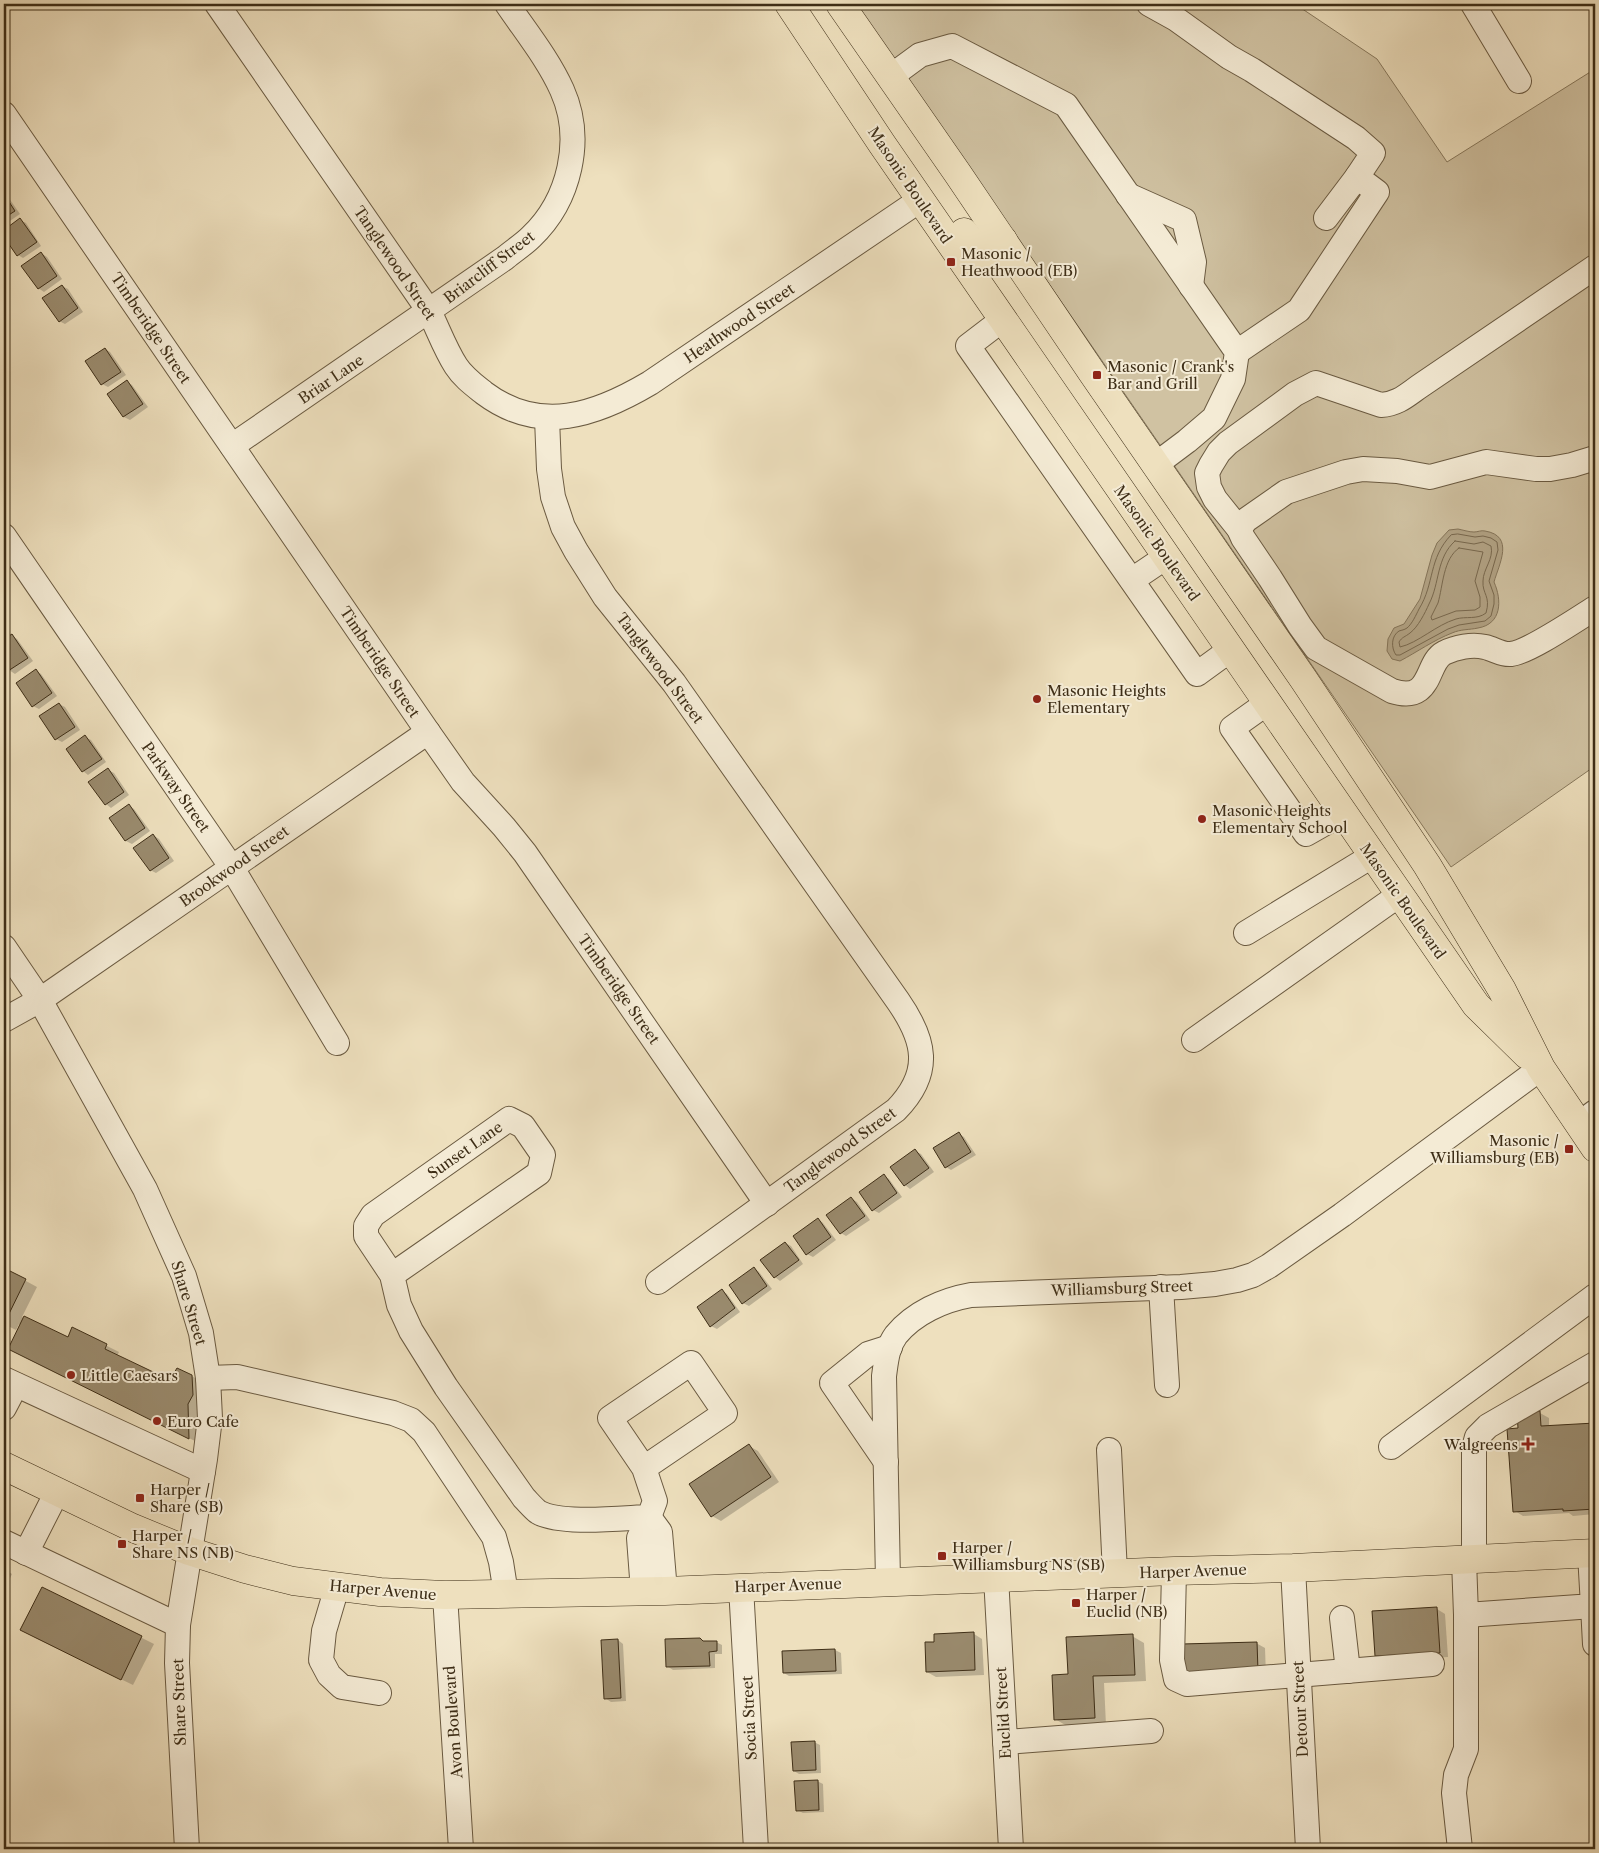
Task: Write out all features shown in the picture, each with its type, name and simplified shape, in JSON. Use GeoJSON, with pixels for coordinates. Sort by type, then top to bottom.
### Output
{"type":"FeatureCollection","features":[{"type":"Feature","properties":{"kind":"main road","name":"Masonic Boulevard"},"geometry":{"type":"LineString","coordinates":[[789,4],[1002,320],[1476,1005],[1541,1068],[1587,1118],[1595,1148]]}},
{"type":"Feature","properties":{"kind":"main road","name":"Masonic Boulevard"},"geometry":{"type":"LineString","coordinates":[[840,4],[1326,714],[1426,865],[1502,990],[1541,1068]]}},
{"type":"Feature","properties":{"kind":"main road"},"geometry":{"type":"LineString","coordinates":[[922,202],[944,203],[987,263],[993,263],[1000,256],[1003,240]]}},
{"type":"Feature","properties":{"kind":"main road"},"geometry":{"type":"LineString","coordinates":[[1021,347],[1070,396],[1119,464],[1132,471],[1155,465]]}},
{"type":"Feature","properties":{"kind":"main road"},"geometry":{"type":"LineString","coordinates":[[1267,704],[1284,697],[1302,698],[1326,714]]}},
{"type":"Feature","properties":{"kind":"main road"},"geometry":{"type":"LineString","coordinates":[[1343,813],[1354,794],[1356,760]]}},
{"type":"Feature","properties":{"kind":"main road"},"geometry":{"type":"LineString","coordinates":[[1399,895],[1419,883],[1426,865]]}},
{"type":"Feature","properties":{"kind":"main road","name":"Harper Avenue"},"geometry":{"type":"LineString","coordinates":[[4,1466],[134,1528],[189,1551],[245,1569],[293,1581],[337,1587],[445,1595],[654,1591],[888,1581],[1293,1568],[1593,1554]]}},
{"type":"Feature","properties":{"kind":"street","name":"Tanglewood Street"},"geometry":{"type":"LineString","coordinates":[[217,4],[429,311],[456,366],[472,383],[493,400],[506,406],[546,418],[549,469],[553,496],[563,527],[576,551],[605,597],[674,683],[898,1001],[908,1016],[919,1040],[921,1059],[915,1086],[908,1098],[896,1110],[658,1282]]}},
{"type":"Feature","properties":{"kind":"street","name":"Briarcliff Street"},"geometry":{"type":"LineString","coordinates":[[429,311],[532,237],[546,220],[559,199],[569,173],[573,142],[571,115],[562,90],[546,62],[507,4]]}},
{"type":"Feature","properties":{"kind":"street"},"geometry":{"type":"LineString","coordinates":[[1149,4],[1176,19],[1229,58],[1252,70],[1356,138],[1373,154],[1326,218]]}},
{"type":"Feature","properties":{"kind":"street"},"geometry":{"type":"LineString","coordinates":[[1472,4],[1519,81]]}},
{"type":"Feature","properties":{"kind":"street"},"geometry":{"type":"LineString","coordinates":[[890,77],[920,55],[952,46],[1066,105],[1237,352],[1233,379],[1214,418],[1155,465]]}},
{"type":"Feature","properties":{"kind":"street","name":"Timberidge Street"},"geometry":{"type":"LineString","coordinates":[[4,114],[11,139],[232,446],[428,732],[464,782],[504,827],[524,853],[767,1204]]}},
{"type":"Feature","properties":{"kind":"street"},"geometry":{"type":"LineString","coordinates":[[1237,352],[1299,310],[1325,273],[1377,192],[1356,177]]}},
{"type":"Feature","properties":{"kind":"street"},"geometry":{"type":"LineString","coordinates":[[1128,195],[1184,220],[1194,262],[1191,286]]}},
{"type":"Feature","properties":{"kind":"street","name":"Heathwood Street"},"geometry":{"type":"LineString","coordinates":[[546,418],[579,414],[624,398],[922,202]]}},
{"type":"Feature","properties":{"kind":"street"},"geometry":{"type":"LineString","coordinates":[[1595,267],[1402,400],[1391,405],[1382,406],[1316,383],[1295,394],[1253,424],[1219,452],[1207,473],[1209,486],[1215,498],[1239,529],[1243,538],[1316,648],[1392,691],[1409,693],[1424,684],[1441,654],[1472,646],[1511,654],[1529,648],[1595,608]]}},
{"type":"Feature","properties":{"kind":"street","name":"Briar Lane"},"geometry":{"type":"LineString","coordinates":[[232,446],[429,311]]}},
{"type":"Feature","properties":{"kind":"street"},"geometry":{"type":"LineString","coordinates":[[1002,320],[968,346],[1197,674],[1230,650]]}},
{"type":"Feature","properties":{"kind":"street"},"geometry":{"type":"LineString","coordinates":[[1239,529],[1246,520],[1286,492],[1363,468],[1397,471],[1430,477],[1486,462],[1536,469],[1550,469],[1595,458]]}},
{"type":"Feature","properties":{"kind":"street","name":"Parkway Street"},"geometry":{"type":"LineString","coordinates":[[4,536],[232,868],[337,1044]]}},
{"type":"Feature","properties":{"kind":"street"},"geometry":{"type":"LineString","coordinates":[[1132,580],[1166,557]]}},
{"type":"Feature","properties":{"kind":"street"},"geometry":{"type":"LineString","coordinates":[[1267,704],[1232,728],[1306,834],[1343,813]]}},
{"type":"Feature","properties":{"kind":"street","name":"Brookwood Street"},"geometry":{"type":"LineString","coordinates":[[4,1020],[40,1000],[428,732]]}},
{"type":"Feature","properties":{"kind":"street"},"geometry":{"type":"LineString","coordinates":[[1246,934],[1372,856]]}},
{"type":"Feature","properties":{"kind":"street"},"geometry":{"type":"LineString","coordinates":[[1194,1040],[1399,895]]}},
{"type":"Feature","properties":{"kind":"street","name":"Share Street"},"geometry":{"type":"LineString","coordinates":[[4,947],[40,1000],[145,1189],[184,1276],[201,1333],[208,1378],[210,1418],[178,1625],[176,1663],[187,1849]]}},
{"type":"Feature","properties":{"kind":"street","name":"Williamsburg Street"},"geometry":{"type":"LineString","coordinates":[[888,1581],[884,1376],[886,1360],[896,1336],[916,1318],[932,1308],[955,1298],[971,1295],[1161,1287],[1222,1282],[1253,1275],[1342,1215],[1541,1068]]}},
{"type":"Feature","properties":{"kind":"street","name":"Sunset Lane"},"geometry":{"type":"LineString","coordinates":[[392,1275],[539,1173],[543,1155],[523,1126],[509,1119],[373,1214],[366,1226],[366,1236],[392,1275],[399,1305],[411,1331],[446,1387],[524,1498],[537,1511],[553,1518],[571,1519],[649,1517]]}},
{"type":"Feature","properties":{"kind":"street"},"geometry":{"type":"LineString","coordinates":[[1161,1287],[1168,1385]]}},
{"type":"Feature","properties":{"kind":"street"},"geometry":{"type":"LineString","coordinates":[[1391,1447],[1595,1296]]}},
{"type":"Feature","properties":{"kind":"street"},"geometry":{"type":"LineString","coordinates":[[886,1462],[832,1383],[868,1354],[890,1347]]}},
{"type":"Feature","properties":{"kind":"street"},"geometry":{"type":"LineString","coordinates":[[644,1468],[725,1413],[692,1363],[610,1418],[644,1468],[655,1501],[639,1538],[654,1591]]}},
{"type":"Feature","properties":{"kind":"street"},"geometry":{"type":"LineString","coordinates":[[1460,1849],[1454,1793],[1456,1775],[1466,1749],[1466,1615],[1474,1448],[1477,1437],[1488,1426],[1595,1364]]}},
{"type":"Feature","properties":{"kind":"street"},"geometry":{"type":"LineString","coordinates":[[208,1378],[237,1376],[393,1413],[411,1420],[424,1432],[494,1537],[501,1562],[506,1594]]}},
{"type":"Feature","properties":{"kind":"street"},"geometry":{"type":"LineString","coordinates":[[4,1408],[10,1382],[203,1471]]}},
{"type":"Feature","properties":{"kind":"street"},"geometry":{"type":"LineString","coordinates":[[1109,1450],[1115,1573]]}},
{"type":"Feature","properties":{"kind":"street"},"geometry":{"type":"LineString","coordinates":[[26,1553],[57,1492]]}},
{"type":"Feature","properties":{"kind":"street"},"geometry":{"type":"LineString","coordinates":[[4,1542],[178,1625]]}},
{"type":"Feature","properties":{"kind":"street"},"geometry":{"type":"LineString","coordinates":[[1593,1554],[1595,1644]]}},
{"type":"Feature","properties":{"kind":"street","name":"Detour Street"},"geometry":{"type":"LineString","coordinates":[[1293,1568],[1308,1849]]}},
{"type":"Feature","properties":{"kind":"street"},"geometry":{"type":"LineString","coordinates":[[1174,1571],[1172,1660],[1176,1679],[1187,1684],[1432,1664]]}},
{"type":"Feature","properties":{"kind":"street","name":"Euclid Street"},"geometry":{"type":"LineString","coordinates":[[996,1578],[1011,1849]]}},
{"type":"Feature","properties":{"kind":"street"},"geometry":{"type":"LineString","coordinates":[[337,1587],[324,1631],[321,1660],[329,1675],[342,1687],[379,1692]]}},
{"type":"Feature","properties":{"kind":"street","name":"Socia Street"},"geometry":{"type":"LineString","coordinates":[[741,1587],[756,1849]]}},
{"type":"Feature","properties":{"kind":"street","name":"Avon Boulevard"},"geometry":{"type":"LineString","coordinates":[[445,1595],[461,1849]]}},
{"type":"Feature","properties":{"kind":"street"},"geometry":{"type":"LineString","coordinates":[[1466,1615],[1593,1606]]}},
{"type":"Feature","properties":{"kind":"street"},"geometry":{"type":"LineString","coordinates":[[1342,1618],[1348,1671]]}},
{"type":"Feature","properties":{"kind":"street"},"geometry":{"type":"LineString","coordinates":[[1005,1742],[1151,1730]]}},
{"type":"Feature","properties":{"kind":"shaded area"},"geometry":{"type":"Polygon","coordinates":[[[856,4],[1295,4],[1377,59],[1447,162],[1595,69],[1595,766],[1451,867],[856,4]]]}},
{"type":"Feature","properties":{"kind":"water"},"geometry":{"type":"Polygon","coordinates":[[[1458,529],[1472,532],[1485,531],[1494,534],[1500,539],[1503,552],[1494,582],[1499,603],[1496,616],[1486,626],[1452,633],[1400,661],[1392,659],[1387,651],[1388,639],[1394,628],[1404,624],[1420,599],[1437,543],[1449,530],[1458,529]]]}},
{"type":"Feature","properties":{"kind":"building"},"geometry":{"type":"Polygon","coordinates":[[[4,194],[15,211],[4,218],[4,194]]]}},
{"type":"Feature","properties":{"kind":"building"},"geometry":{"type":"Polygon","coordinates":[[[20,218],[37,242],[17,256],[4,237],[4,230],[20,218]]]}},
{"type":"Feature","properties":{"kind":"building"},"geometry":{"type":"Polygon","coordinates":[[[41,252],[57,276],[38,289],[21,266],[41,252]]]}},
{"type":"Feature","properties":{"kind":"building"},"geometry":{"type":"Polygon","coordinates":[[[62,285],[78,308],[59,322],[42,298],[62,285]]]}},
{"type":"Feature","properties":{"kind":"building"},"geometry":{"type":"Polygon","coordinates":[[[105,348],[121,372],[101,385],[85,361],[105,348]]]}},
{"type":"Feature","properties":{"kind":"building"},"geometry":{"type":"Polygon","coordinates":[[[127,380],[143,404],[123,417],[107,394],[127,380]]]}},
{"type":"Feature","properties":{"kind":"building"},"geometry":{"type":"Polygon","coordinates":[[[12,634],[28,658],[8,671],[4,665],[4,639],[12,634]]]}},
{"type":"Feature","properties":{"kind":"building"},"geometry":{"type":"Polygon","coordinates":[[[36,669],[52,693],[32,707],[16,683],[36,669]]]}},
{"type":"Feature","properties":{"kind":"building"},"geometry":{"type":"Polygon","coordinates":[[[59,703],[75,727],[55,740],[39,716],[59,703]]]}},
{"type":"Feature","properties":{"kind":"building"},"geometry":{"type":"Polygon","coordinates":[[[85,735],[102,759],[82,772],[66,749],[85,735]]]}},
{"type":"Feature","properties":{"kind":"building"},"geometry":{"type":"Polygon","coordinates":[[[108,768],[124,792],[105,805],[88,782],[108,768]]]}},
{"type":"Feature","properties":{"kind":"building"},"geometry":{"type":"Polygon","coordinates":[[[129,804],[145,828],[125,841],[109,818],[129,804]]]}},
{"type":"Feature","properties":{"kind":"building"},"geometry":{"type":"Polygon","coordinates":[[[153,834],[169,858],[150,871],[133,848],[153,834]]]}},
{"type":"Feature","properties":{"kind":"building"},"geometry":{"type":"Polygon","coordinates":[[[959,1132],[971,1152],[945,1168],[933,1148],[959,1132]]]}},
{"type":"Feature","properties":{"kind":"building"},"geometry":{"type":"Polygon","coordinates":[[[915,1149],[929,1168],[904,1186],[890,1167],[915,1149]]]}},
{"type":"Feature","properties":{"kind":"building"},"geometry":{"type":"Polygon","coordinates":[[[884,1174],[897,1193],[872,1211],[859,1192],[884,1174]]]}},
{"type":"Feature","properties":{"kind":"building"},"geometry":{"type":"Polygon","coordinates":[[[851,1197],[865,1216],[840,1234],[826,1215],[851,1197]]]}},
{"type":"Feature","properties":{"kind":"building"},"geometry":{"type":"Polygon","coordinates":[[[818,1218],[831,1237],[806,1255],[793,1236],[818,1218]]]}},
{"type":"Feature","properties":{"kind":"building"},"geometry":{"type":"Polygon","coordinates":[[[785,1242],[799,1260],[774,1278],[760,1260],[785,1242]]]}},
{"type":"Feature","properties":{"kind":"building"},"geometry":{"type":"Polygon","coordinates":[[[754,1267],[767,1286],[742,1304],[729,1285],[754,1267]]]}},
{"type":"Feature","properties":{"kind":"building"},"geometry":{"type":"Polygon","coordinates":[[[4,1268],[26,1279],[4,1324],[4,1268]]]}},
{"type":"Feature","properties":{"kind":"building"},"geometry":{"type":"Polygon","coordinates":[[[722,1289],[735,1308],[710,1327],[697,1307],[722,1289]]]}},
{"type":"Feature","properties":{"kind":"building"},"geometry":{"type":"Polygon","coordinates":[[[24,1316],[68,1337],[72,1327],[107,1344],[105,1349],[170,1380],[177,1368],[192,1375],[193,1395],[188,1404],[189,1439],[8,1349],[24,1316]]]}},
{"type":"Feature","properties":{"kind":"building","name":"Walgreens"},"geometry":{"type":"Polygon","coordinates":[[[1540,1411],[1541,1426],[1595,1423],[1595,1509],[1513,1512],[1507,1429],[1518,1428],[1517,1413],[1540,1411]]]}},
{"type":"Feature","properties":{"kind":"building"},"geometry":{"type":"Polygon","coordinates":[[[749,1444],[771,1477],[711,1517],[689,1484],[749,1444]]]}},
{"type":"Feature","properties":{"kind":"building"},"geometry":{"type":"Polygon","coordinates":[[[42,1587],[142,1636],[121,1680],[20,1630],[42,1587]]]}},
{"type":"Feature","properties":{"kind":"building"},"geometry":{"type":"Polygon","coordinates":[[[1437,1607],[1440,1653],[1375,1656],[1372,1611],[1437,1607]]]}},
{"type":"Feature","properties":{"kind":"building"},"geometry":{"type":"Polygon","coordinates":[[[974,1632],[975,1670],[926,1672],[925,1642],[934,1642],[934,1634],[974,1632]]]}},
{"type":"Feature","properties":{"kind":"building"},"geometry":{"type":"Polygon","coordinates":[[[1133,1634],[1135,1675],[1093,1676],[1095,1718],[1054,1720],[1052,1675],[1068,1674],[1066,1637],[1133,1634]]]}},
{"type":"Feature","properties":{"kind":"building"},"geometry":{"type":"Polygon","coordinates":[[[700,1638],[703,1641],[717,1641],[717,1651],[709,1652],[710,1666],[666,1667],[665,1639],[700,1638]]]}},
{"type":"Feature","properties":{"kind":"building"},"geometry":{"type":"Polygon","coordinates":[[[618,1639],[621,1698],[604,1699],[601,1640],[618,1639]]]}},
{"type":"Feature","properties":{"kind":"building"},"geometry":{"type":"Polygon","coordinates":[[[1257,1642],[1258,1671],[1183,1673],[1182,1644],[1257,1642]]]}},
{"type":"Feature","properties":{"kind":"building"},"geometry":{"type":"Polygon","coordinates":[[[835,1649],[836,1671],[783,1673],[782,1651],[835,1649]]]}},
{"type":"Feature","properties":{"kind":"building"},"geometry":{"type":"Polygon","coordinates":[[[815,1741],[816,1770],[793,1771],[791,1742],[815,1741]]]}},
{"type":"Feature","properties":{"kind":"building"},"geometry":{"type":"Polygon","coordinates":[[[818,1780],[819,1810],[796,1811],[794,1781],[818,1780]]]}},
{"type":"Feature","properties":{"kind":"place","name":"Masonic / Heathwood (EB)"},"geometry":{"type":"Point","coordinates":[951,262]}},
{"type":"Feature","properties":{"kind":"place","name":"Masonic / Crank's Bar and Grill"},"geometry":{"type":"Point","coordinates":[1097,375]}},
{"type":"Feature","properties":{"kind":"place","name":"Masonic Heights Elementary"},"geometry":{"type":"Point","coordinates":[1037,699]}},
{"type":"Feature","properties":{"kind":"place","name":"Masonic Heights Elementary School"},"geometry":{"type":"Point","coordinates":[1202,819]}},
{"type":"Feature","properties":{"kind":"place","name":"Masonic / Williamsburg (EB)"},"geometry":{"type":"Point","coordinates":[1569,1149]}},
{"type":"Feature","properties":{"kind":"place","name":"Little Caesars"},"geometry":{"type":"Point","coordinates":[71,1375]}},
{"type":"Feature","properties":{"kind":"place","name":"Euro Cafe"},"geometry":{"type":"Point","coordinates":[157,1421]}},
{"type":"Feature","properties":{"kind":"place","name":"Walgreens"},"geometry":{"type":"Point","coordinates":[1528,1444]}},
{"type":"Feature","properties":{"kind":"place","name":"Harper / Share (SB)"},"geometry":{"type":"Point","coordinates":[140,1498]}},
{"type":"Feature","properties":{"kind":"place","name":"Harper / Share NS (NB)"},"geometry":{"type":"Point","coordinates":[122,1544]}},
{"type":"Feature","properties":{"kind":"place","name":"Harper / Williamsburg NS (SB)"},"geometry":{"type":"Point","coordinates":[942,1556]}},
{"type":"Feature","properties":{"kind":"place","name":"Harper / Euclid (NB)"},"geometry":{"type":"Point","coordinates":[1076,1603]}}]}
